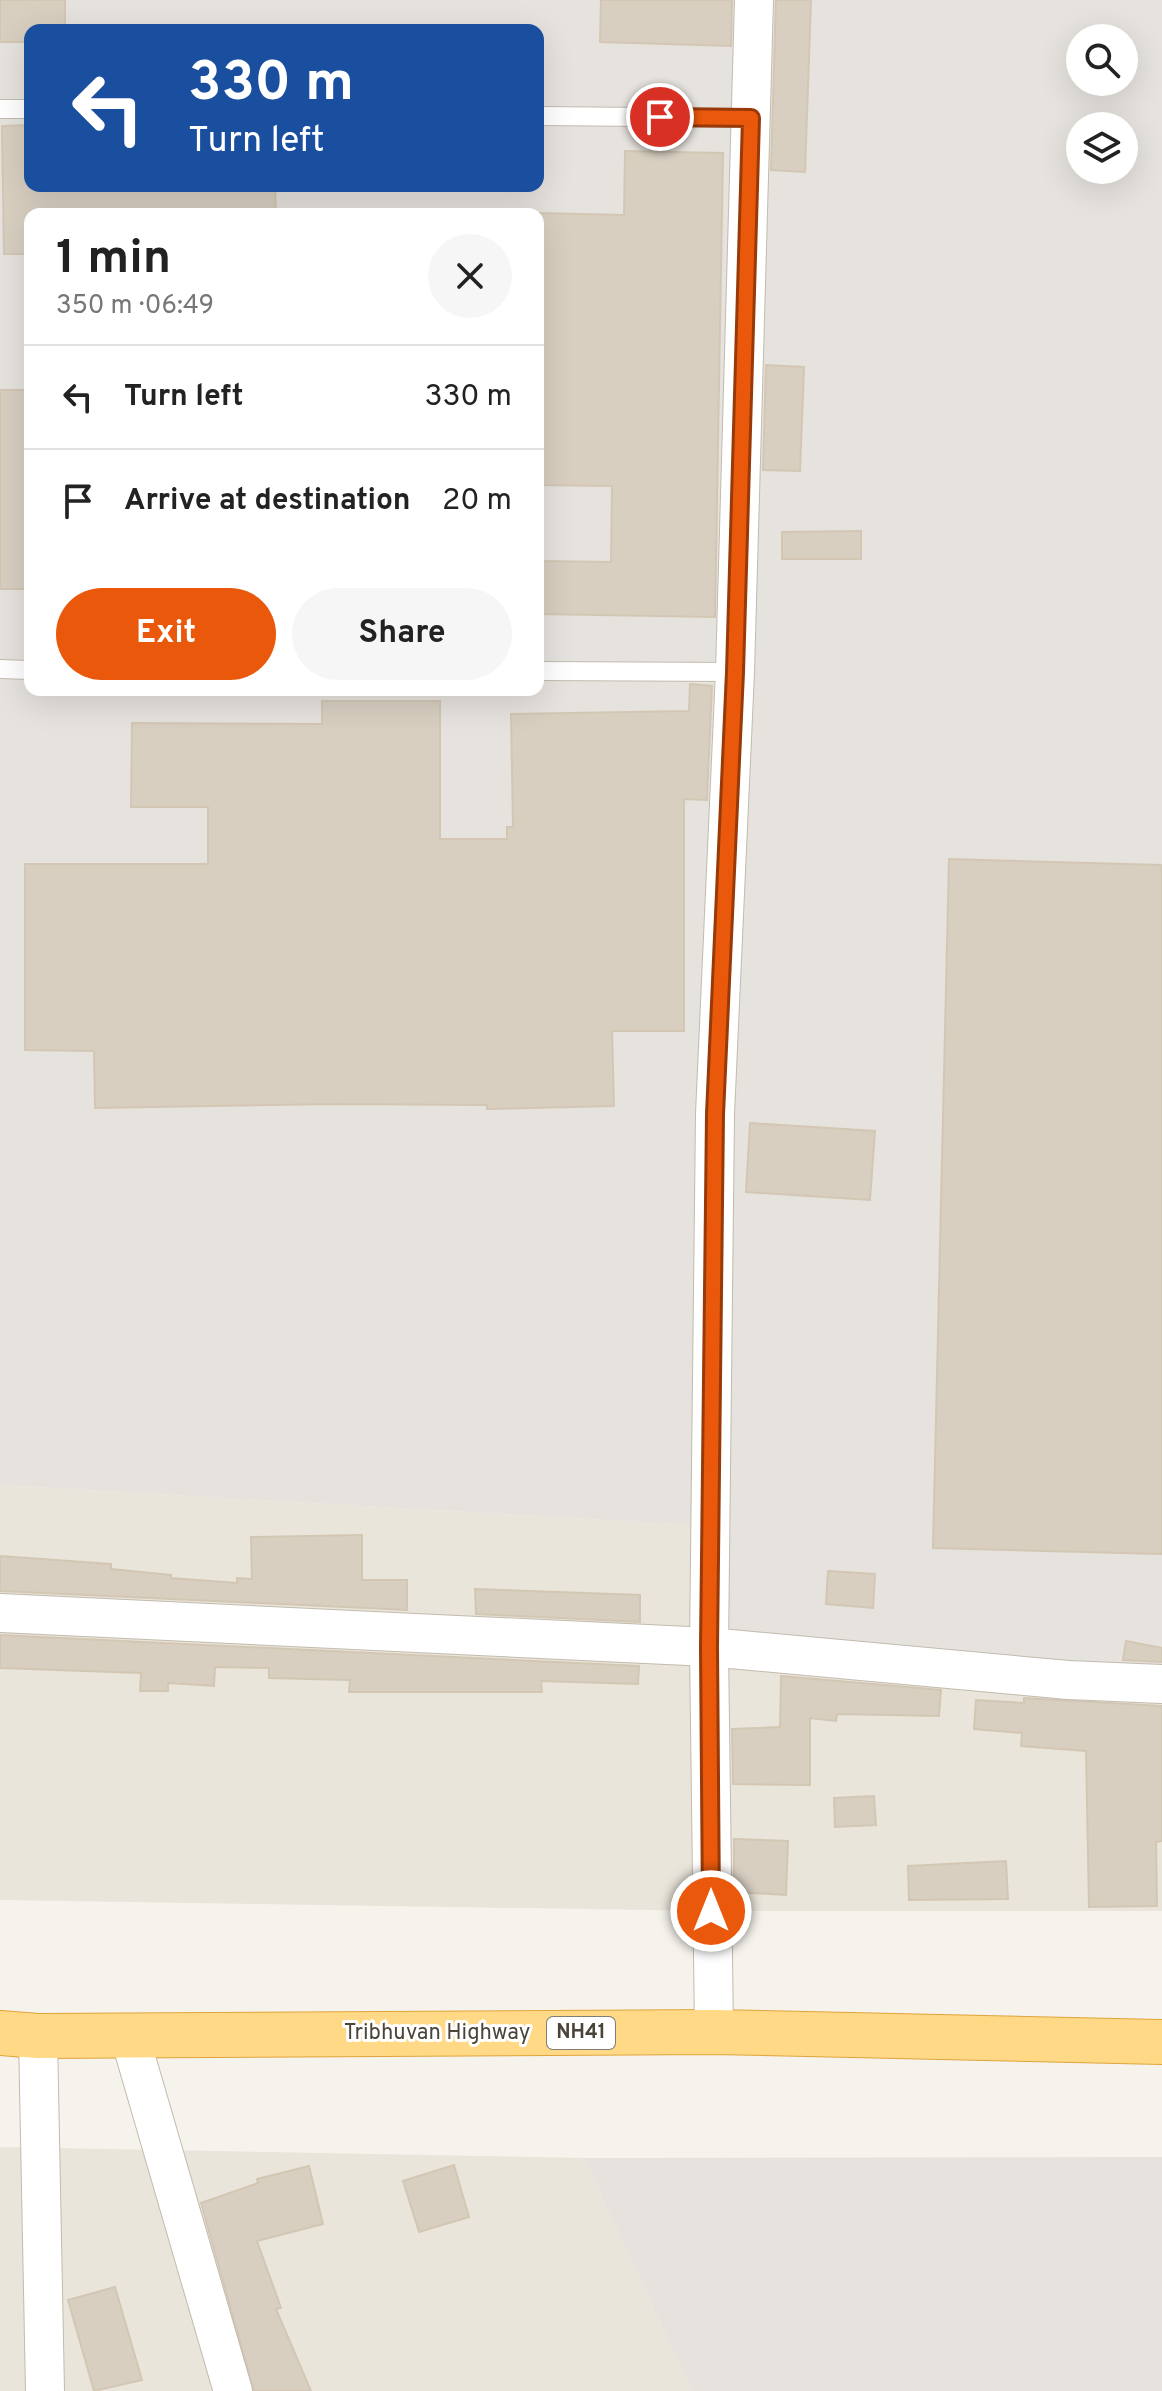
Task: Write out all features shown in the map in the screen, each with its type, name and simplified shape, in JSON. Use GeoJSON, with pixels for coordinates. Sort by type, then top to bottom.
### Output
{"type":"FeatureCollection","features":[{"type":"Feature","properties":{"kind":"highway","name":"Tribhuvan Highway"},"geometry":{"type":"LineString","coordinates":[[19,2035],[714,2032],[1162,2042]]}},
{"type":"Feature","properties":{"kind":"street"},"geometry":{"type":"LineString","coordinates":[[714,2032],[709,1647],[715,1114],[735,672],[754,0]]}},
{"type":"Feature","properties":{"kind":"street"},"geometry":{"type":"LineString","coordinates":[[0,1613],[709,1647],[1068,1680],[1162,1684]]}},
{"type":"Feature","properties":{"kind":"street"},"geometry":{"type":"LineString","coordinates":[[129,2034],[233,2391]]}},
{"type":"Feature","properties":{"kind":"street"},"geometry":{"type":"LineString","coordinates":[[19,2035],[45,2391]]}},
{"type":"Feature","properties":{"kind":"lane"},"geometry":{"type":"LineString","coordinates":[[0,109],[24,109]]}},
{"type":"Feature","properties":{"kind":"lane"},"geometry":{"type":"LineString","coordinates":[[544,116],[751,118]]}},
{"type":"Feature","properties":{"kind":"lane"},"geometry":{"type":"LineString","coordinates":[[0,669],[24,670]]}},
{"type":"Feature","properties":{"kind":"lane"},"geometry":{"type":"LineString","coordinates":[[544,671],[735,672]]}},
{"type":"Feature","properties":{"kind":"shaded area"},"geometry":{"type":"Polygon","coordinates":[[[0,0],[1162,0],[1162,1684],[709,1647],[710,1526],[0,1485],[0,0]]]}},
{"type":"Feature","properties":{"kind":"shaded area"},"geometry":{"type":"Polygon","coordinates":[[[0,1485],[711,1526],[1162,1684],[1162,1911],[711,1911],[0,1900],[0,1485]]]}},
{"type":"Feature","properties":{"kind":"shaded area"},"geometry":{"type":"Polygon","coordinates":[[[0,2147],[584,2158],[692,2391],[0,2391],[0,2147]]]}},
{"type":"Feature","properties":{"kind":"shaded area"},"geometry":{"type":"Polygon","coordinates":[[[1162,2157],[1162,2391],[692,2391],[584,2158],[1162,2157]]]}},
{"type":"Feature","properties":{"kind":"building"},"geometry":{"type":"Polygon","coordinates":[[[0,0],[65,0],[65,24],[24,24],[24,42],[0,42],[0,0]]]}},
{"type":"Feature","properties":{"kind":"building"},"geometry":{"type":"Polygon","coordinates":[[[601,0],[732,0],[731,46],[600,42],[601,0]]]}},
{"type":"Feature","properties":{"kind":"building"},"geometry":{"type":"Polygon","coordinates":[[[776,0],[811,0],[805,172],[771,170],[776,0]]]}},
{"type":"Feature","properties":{"kind":"building"},"geometry":{"type":"Polygon","coordinates":[[[24,125],[24,192],[275,192],[276,208],[24,208],[24,254],[4,254],[2,126],[24,125]]]}},
{"type":"Feature","properties":{"kind":"building"},"geometry":{"type":"Polygon","coordinates":[[[625,151],[723,153],[715,617],[544,614],[544,561],[611,562],[612,486],[544,485],[544,213],[624,215],[625,151]]]}},
{"type":"Feature","properties":{"kind":"building"},"geometry":{"type":"Polygon","coordinates":[[[766,365],[804,367],[800,471],[763,470],[766,365]]]}},
{"type":"Feature","properties":{"kind":"building"},"geometry":{"type":"Polygon","coordinates":[[[0,390],[24,390],[24,589],[0,589],[0,390]]]}},
{"type":"Feature","properties":{"kind":"building"},"geometry":{"type":"Polygon","coordinates":[[[861,531],[861,559],[782,559],[782,532],[861,531]]]}},
{"type":"Feature","properties":{"kind":"building"},"geometry":{"type":"Polygon","coordinates":[[[690,684],[712,686],[707,800],[684,799],[684,1031],[612,1031],[614,1106],[487,1109],[487,1105],[336,1104],[95,1108],[94,1051],[25,1050],[25,864],[208,864],[208,807],[131,807],[132,723],[322,724],[322,701],[440,701],[440,839],[507,839],[507,827],[513,827],[511,714],[689,711],[690,684]]]}},
{"type":"Feature","properties":{"kind":"building"},"geometry":{"type":"Polygon","coordinates":[[[949,859],[1162,865],[1162,1554],[933,1548],[949,859]]]}},
{"type":"Feature","properties":{"kind":"building"},"geometry":{"type":"Polygon","coordinates":[[[750,1123],[875,1131],[870,1200],[746,1192],[750,1123]]]}},
{"type":"Feature","properties":{"kind":"building"},"geometry":{"type":"Polygon","coordinates":[[[362,1535],[362,1580],[407,1580],[407,1610],[0,1591],[0,1556],[111,1564],[111,1569],[237,1583],[237,1578],[252,1579],[251,1537],[362,1535]]]}},
{"type":"Feature","properties":{"kind":"building"},"geometry":{"type":"Polygon","coordinates":[[[828,1571],[875,1574],[873,1608],[826,1604],[828,1571]]]}},
{"type":"Feature","properties":{"kind":"building"},"geometry":{"type":"Polygon","coordinates":[[[475,1589],[640,1595],[640,1622],[476,1614],[475,1589]]]}},
{"type":"Feature","properties":{"kind":"building"},"geometry":{"type":"Polygon","coordinates":[[[0,1635],[639,1666],[638,1684],[541,1681],[542,1692],[349,1692],[350,1680],[269,1678],[269,1668],[215,1667],[214,1686],[168,1683],[168,1691],[140,1691],[141,1673],[0,1668],[0,1635]]]}},
{"type":"Feature","properties":{"kind":"building"},"geometry":{"type":"Polygon","coordinates":[[[1126,1641],[1162,1648],[1162,1662],[1123,1660],[1126,1641]]]}},
{"type":"Feature","properties":{"kind":"building"},"geometry":{"type":"Polygon","coordinates":[[[781,1676],[941,1690],[939,1716],[837,1714],[836,1721],[810,1718],[810,1785],[733,1784],[732,1729],[780,1727],[781,1676]]]}},
{"type":"Feature","properties":{"kind":"building"},"geometry":{"type":"Polygon","coordinates":[[[1024,1698],[1162,1706],[1162,1841],[1156,1842],[1157,1906],[1089,1907],[1086,1751],[1021,1746],[1022,1733],[974,1729],[976,1700],[1024,1703],[1024,1698]]]}},
{"type":"Feature","properties":{"kind":"building"},"geometry":{"type":"Polygon","coordinates":[[[874,1796],[876,1825],[835,1827],[834,1798],[874,1796]]]}},
{"type":"Feature","properties":{"kind":"building"},"geometry":{"type":"Polygon","coordinates":[[[734,1839],[788,1841],[786,1895],[734,1892],[734,1839]]]}},
{"type":"Feature","properties":{"kind":"building"},"geometry":{"type":"Polygon","coordinates":[[[1006,1861],[1008,1899],[909,1900],[908,1866],[1006,1861]]]}},
{"type":"Feature","properties":{"kind":"building"},"geometry":{"type":"Polygon","coordinates":[[[454,2165],[469,2217],[419,2232],[403,2181],[454,2165]]]}},
{"type":"Feature","properties":{"kind":"building"},"geometry":{"type":"Polygon","coordinates":[[[309,2166],[323,2224],[257,2241],[281,2308],[276,2309],[311,2391],[254,2391],[201,2203],[258,2183],[257,2179],[309,2166]]]}},
{"type":"Feature","properties":{"kind":"building"},"geometry":{"type":"Polygon","coordinates":[[[115,2287],[142,2380],[94,2391],[68,2300],[115,2287]]]}},
{"type":"Feature","properties":{"kind":"route"},"geometry":{"type":"LineString","coordinates":[[660,117],[751,118],[735,672],[715,1114],[709,1647],[711,1911]]}}]}
